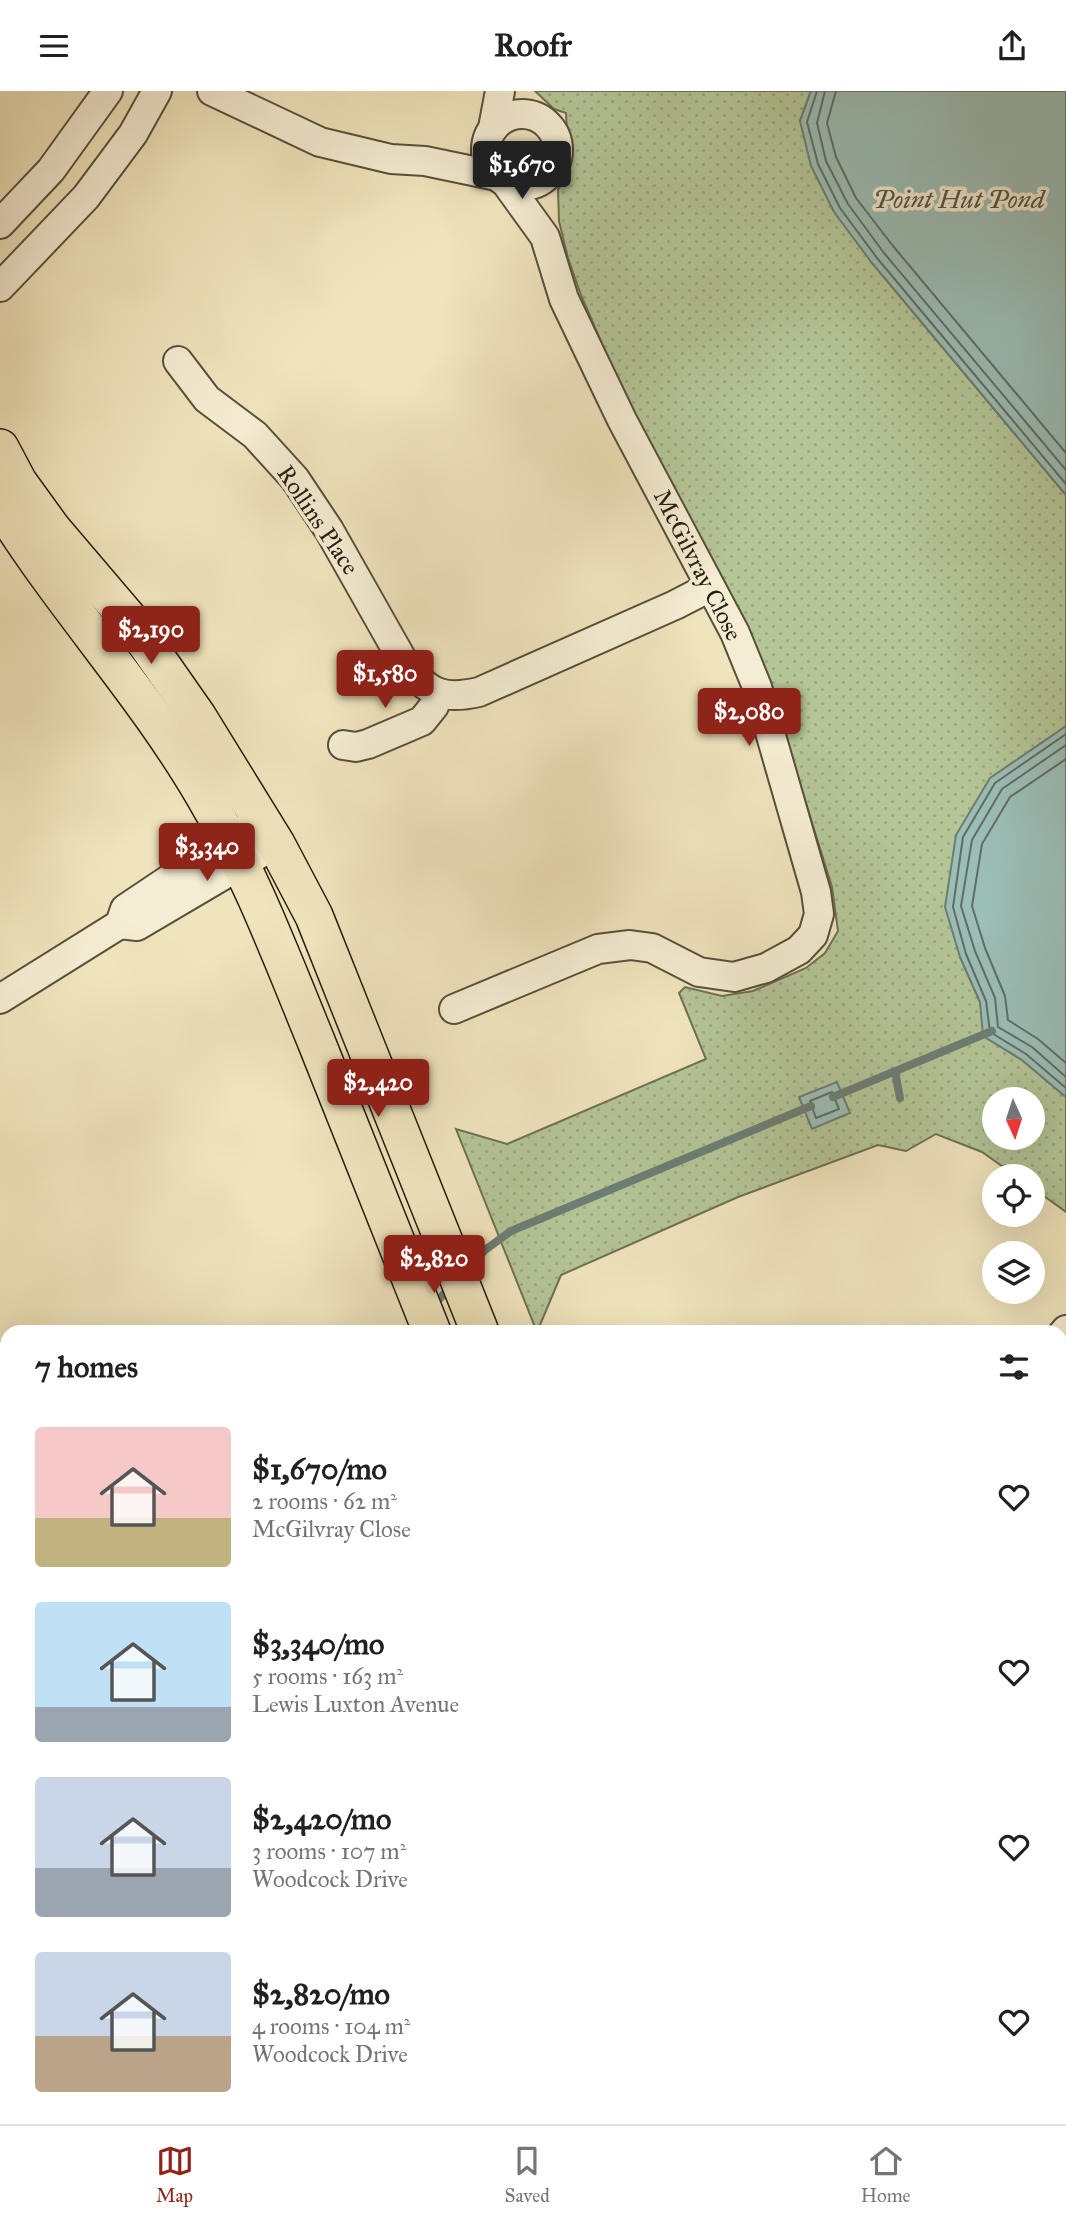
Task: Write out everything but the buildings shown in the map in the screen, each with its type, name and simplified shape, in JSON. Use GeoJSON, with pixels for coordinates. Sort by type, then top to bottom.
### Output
{"type":"FeatureCollection","features":[{"type":"Feature","properties":{"kind":"main road"},"geometry":{"type":"LineString","coordinates":[[0,447],[18,482],[52,529],[132,623],[197,716],[268,831],[314,916],[476,1323]]}},
{"type":"Feature","properties":{"kind":"main road"},"geometry":{"type":"LineString","coordinates":[[0,504],[84,628],[147,707],[203,793],[235,851],[293,983],[429,1325]]}},
{"type":"Feature","properties":{"kind":"street"},"geometry":{"type":"LineString","coordinates":[[0,224],[51,170],[108,91]]}},
{"type":"Feature","properties":{"kind":"street"},"geometry":{"type":"LineString","coordinates":[[0,287],[86,197],[133,134],[157,91]]}},
{"type":"Feature","properties":{"kind":"street"},"geometry":{"type":"LineString","coordinates":[[212,91],[320,142],[391,159],[425,161],[516,186],[536,184],[552,171],[557,162],[558,143],[549,125],[530,103],[516,114],[508,116],[490,133],[425,161]]}},
{"type":"Feature","properties":{"kind":"street"},"geometry":{"type":"LineString","coordinates":[[500,91],[486,159],[501,180]]}},
{"type":"Feature","properties":{"kind":"street","name":"McGilvray Close"},"geometry":{"type":"LineString","coordinates":[[454,1009],[598,949],[631,945],[652,948],[699,972],[734,977],[766,968],[799,950],[813,935],[819,914],[816,892],[757,687],[735,633],[622,420],[564,299],[545,237],[547,197],[552,171]]}},
{"type":"Feature","properties":{"kind":"street","name":"McGilvray Close"},"geometry":{"type":"LineString","coordinates":[[501,180],[545,237]]}},
{"type":"Feature","properties":{"kind":"street","name":"Rollins Place"},"geometry":{"type":"LineString","coordinates":[[178,361],[207,399],[255,435],[295,479],[330,530],[407,668],[424,687],[438,694]]}},
{"type":"Feature","properties":{"kind":"street"},"geometry":{"type":"LineString","coordinates":[[343,745],[356,747],[368,744],[422,721],[434,706],[438,694],[459,697],[479,692],[676,605],[710,587]]}},
{"type":"Feature","properties":{"kind":"street"},"geometry":{"type":"LineString","coordinates":[[0,999],[120,924],[136,926],[235,851],[268,831]]}},
{"type":"Feature","properties":{"kind":"green space"},"geometry":{"type":"Polygon","coordinates":[[[535,91],[811,91],[800,121],[872,263],[1066,495],[1066,726],[1046,741],[960,957],[980,1002],[985,1037],[1022,1060],[1066,1097],[1066,1212],[1045,1197],[1045,1164],[999,1164],[982,1152],[936,1134],[906,1151],[878,1145],[738,1197],[561,1275],[540,1325],[534,1325],[456,1129],[507,1144],[706,1059],[679,993],[685,987],[722,996],[753,991],[806,968],[825,953],[838,931],[832,887],[765,672],[634,418],[581,295],[559,221],[558,190],[569,169],[566,113],[554,109],[535,91]]]}},
{"type":"Feature","properties":{"kind":"water","name":"Point Hut Pond"},"geometry":{"type":"Polygon","coordinates":[[[811,91],[1066,91],[1066,495],[872,263],[834,212],[811,166],[800,121],[811,91]]]}},
{"type":"Feature","properties":{"kind":"water"},"geometry":{"type":"Polygon","coordinates":[[[1066,726],[1066,1097],[1022,1060],[983,1036],[980,1002],[960,957],[945,907],[956,835],[990,778],[1066,726]]]}},
{"type":"Feature","properties":{"kind":"water"},"geometry":{"type":"Polygon","coordinates":[[[837,1082],[850,1113],[812,1129],[799,1097],[837,1082]]]}},
{"type":"Feature","properties":{"kind":"waterway"},"geometry":{"type":"LineString","coordinates":[[833,1097],[992,1031]]}},
{"type":"Feature","properties":{"kind":"waterway"},"geometry":{"type":"LineString","coordinates":[[895,1072],[900,1098]]}},
{"type":"Feature","properties":{"kind":"waterway"},"geometry":{"type":"LineString","coordinates":[[466,1271],[485,1250],[511,1231],[811,1106]]}},
{"type":"Feature","properties":{"kind":"waterway"},"geometry":{"type":"LineString","coordinates":[[432,1307],[452,1285]]}}]}
